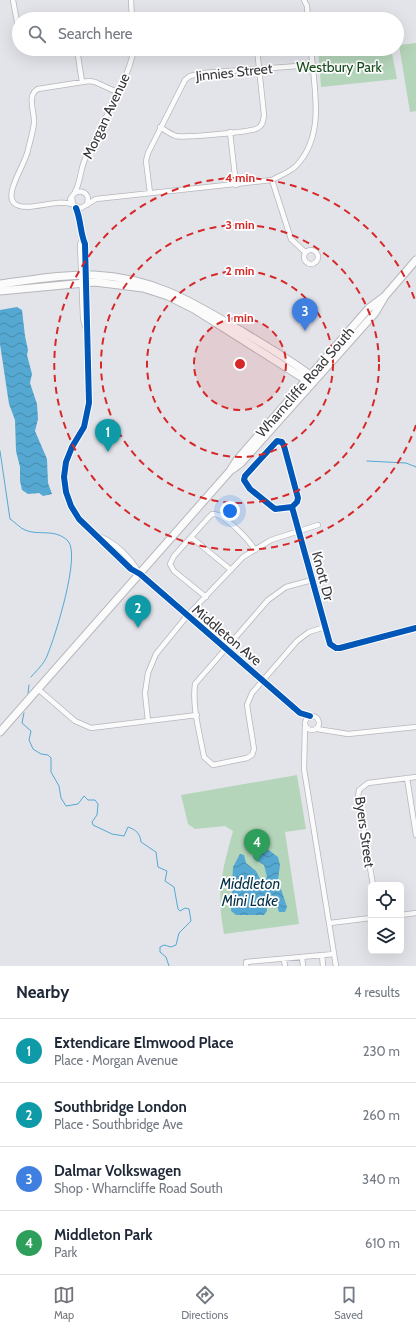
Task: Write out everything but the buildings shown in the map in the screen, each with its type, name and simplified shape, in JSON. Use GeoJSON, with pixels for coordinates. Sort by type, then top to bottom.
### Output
{"type":"FeatureCollection","features":[{"type":"Feature","properties":{"kind":"main road","name":"Wharncliffe Road South"},"geometry":{"type":"LineString","coordinates":[[230,471],[241,463],[314,382],[375,312],[385,296],[416,260]]}},
{"type":"Feature","properties":{"kind":"main road"},"geometry":{"type":"LineString","coordinates":[[0,291],[84,279]]}},
{"type":"Feature","properties":{"kind":"main road"},"geometry":{"type":"LineString","coordinates":[[0,284],[84,279],[143,288],[168,296],[194,309],[308,377]]}},
{"type":"Feature","properties":{"kind":"main road","name":"Wharncliffe Road South"},"geometry":{"type":"LineString","coordinates":[[0,732],[230,471],[237,460],[308,377],[369,308],[385,296]]}},
{"type":"Feature","properties":{"kind":"street"},"geometry":{"type":"LineString","coordinates":[[13,0],[15,12]]}},
{"type":"Feature","properties":{"kind":"street"},"geometry":{"type":"LineString","coordinates":[[131,0],[132,12]]}},
{"type":"Feature","properties":{"kind":"street"},"geometry":{"type":"LineString","coordinates":[[304,0],[307,6],[307,12]]}},
{"type":"Feature","properties":{"kind":"street"},"geometry":{"type":"LineString","coordinates":[[78,56],[82,82]]}},
{"type":"Feature","properties":{"kind":"street","name":"Morgan Avenue"},"geometry":{"type":"LineString","coordinates":[[74,195],[80,184],[84,161],[129,69],[132,56]]}},
{"type":"Feature","properties":{"kind":"street"},"geometry":{"type":"LineString","coordinates":[[160,127],[169,133],[184,137],[254,130],[262,124],[264,115],[258,56]]}},
{"type":"Feature","properties":{"kind":"street"},"geometry":{"type":"LineString","coordinates":[[117,92],[95,82],[82,82],[35,91],[32,103],[34,123],[26,159],[11,192],[11,198],[15,204],[23,207],[66,202],[75,206],[86,206],[96,199],[272,180],[295,167],[310,146],[317,118],[311,56]]}},
{"type":"Feature","properties":{"kind":"street","name":"Jinnies Street"},"geometry":{"type":"LineString","coordinates":[[150,193],[146,161],[148,153],[181,84],[190,76],[312,65]]}},
{"type":"Feature","properties":{"kind":"street"},"geometry":{"type":"LineString","coordinates":[[230,132],[236,185]]}},
{"type":"Feature","properties":{"kind":"street"},"geometry":{"type":"LineString","coordinates":[[272,180],[291,239],[305,252]]}},
{"type":"Feature","properties":{"kind":"street"},"geometry":{"type":"LineString","coordinates":[[80,184],[89,200],[80,218]]}},
{"type":"Feature","properties":{"kind":"street"},"geometry":{"type":"LineString","coordinates":[[66,202],[80,192],[96,199]]}},
{"type":"Feature","properties":{"kind":"street"},"geometry":{"type":"LineString","coordinates":[[74,195],[75,206],[80,218],[85,244],[83,318],[86,328],[88,411],[84,427],[68,457],[65,482],[68,497],[74,511],[83,523],[98,536],[109,550],[131,569],[140,574]]}},
{"type":"Feature","properties":{"kind":"street"},"geometry":{"type":"LineString","coordinates":[[277,441],[282,442],[284,446],[298,498],[297,502],[292,507],[274,509],[250,489],[244,480],[245,476],[277,441]]}},
{"type":"Feature","properties":{"kind":"street","name":"Knott Dr"},"geometry":{"type":"LineString","coordinates":[[292,507],[330,644],[336,648],[416,628]]}},
{"type":"Feature","properties":{"kind":"street"},"geometry":{"type":"LineString","coordinates":[[206,597],[171,567],[172,560],[209,517],[216,514],[250,541],[255,550]]}},
{"type":"Feature","properties":{"kind":"street"},"geometry":{"type":"LineString","coordinates":[[148,721],[145,693],[148,673],[156,654],[187,616],[243,557],[271,540],[318,525]]}},
{"type":"Feature","properties":{"kind":"street"},"geometry":{"type":"LineString","coordinates":[[191,537],[231,570]]}},
{"type":"Feature","properties":{"kind":"street","name":"Middleton Ave"},"geometry":{"type":"LineString","coordinates":[[140,574],[300,713]]}},
{"type":"Feature","properties":{"kind":"street"},"geometry":{"type":"LineString","coordinates":[[312,580],[286,587],[268,600],[225,647],[195,684],[194,694],[197,715],[204,757],[208,762],[213,765],[247,758],[252,755],[254,749],[247,704],[252,692],[297,641],[309,632],[325,627]]}},
{"type":"Feature","properties":{"kind":"street"},"geometry":{"type":"LineString","coordinates":[[38,689],[75,720],[91,728],[197,715]]}},
{"type":"Feature","properties":{"kind":"street"},"geometry":{"type":"LineString","coordinates":[[300,713],[315,716],[328,730]]}},
{"type":"Feature","properties":{"kind":"street"},"geometry":{"type":"LineString","coordinates":[[300,713],[308,729],[328,730],[348,734],[416,727]]}},
{"type":"Feature","properties":{"kind":"street"},"geometry":{"type":"LineString","coordinates":[[310,716],[305,724],[304,769],[336,966]]}},
{"type":"Feature","properties":{"kind":"street"},"geometry":{"type":"LineString","coordinates":[[305,736],[315,730],[319,722]]}},
{"type":"Feature","properties":{"kind":"street","name":"Byers Street"},"geometry":{"type":"LineString","coordinates":[[372,882],[358,797],[359,790],[368,783],[416,777]]}},
{"type":"Feature","properties":{"kind":"street"},"geometry":{"type":"LineString","coordinates":[[407,778],[416,834]]}},
{"type":"Feature","properties":{"kind":"street"},"geometry":{"type":"LineString","coordinates":[[404,915],[416,913]]}},
{"type":"Feature","properties":{"kind":"street"},"geometry":{"type":"LineString","coordinates":[[330,923],[368,918]]}},
{"type":"Feature","properties":{"kind":"street"},"geometry":{"type":"LineString","coordinates":[[246,966],[246,962],[265,963],[284,959],[334,954]]}},
{"type":"Feature","properties":{"kind":"street"},"geometry":{"type":"LineString","coordinates":[[322,955],[323,966]]}},
{"type":"Feature","properties":{"kind":"street"},"geometry":{"type":"LineString","coordinates":[[302,957],[304,966]]}},
{"type":"Feature","properties":{"kind":"street"},"geometry":{"type":"LineString","coordinates":[[284,959],[285,966]]}},
{"type":"Feature","properties":{"kind":"green space"},"geometry":{"type":"Polygon","coordinates":[[[416,43],[416,111],[410,112],[401,56],[404,56],[404,44],[416,43]]]}},
{"type":"Feature","properties":{"kind":"green space","name":"Westbury Park"},"geometry":{"type":"Polygon","coordinates":[[[319,56],[392,56],[397,79],[321,87],[319,56]]]}},
{"type":"Feature","properties":{"kind":"green space"},"geometry":{"type":"Polygon","coordinates":[[[297,775],[306,829],[285,832],[299,924],[224,934],[220,906],[221,882],[233,831],[225,826],[195,829],[188,824],[181,795],[297,775]]]}},
{"type":"Feature","properties":{"kind":"water"},"geometry":{"type":"Polygon","coordinates":[[[17,307],[22,310],[28,350],[27,355],[32,374],[30,383],[37,404],[38,419],[35,431],[47,459],[48,483],[52,494],[43,496],[39,493],[28,494],[22,490],[20,481],[20,467],[16,451],[15,420],[9,404],[0,344],[0,310],[17,307]]]}},
{"type":"Feature","properties":{"kind":"water","name":"Middleton Mini Lake"},"geometry":{"type":"Polygon","coordinates":[[[263,848],[266,848],[278,857],[280,865],[278,880],[287,907],[285,912],[279,912],[274,896],[270,895],[266,899],[267,911],[264,915],[236,915],[231,911],[233,867],[240,854],[244,855],[246,863],[256,871],[260,879],[265,880],[267,877],[264,865],[254,859],[253,855],[263,848]]]}},
{"type":"Feature","properties":{"kind":"waterway"},"geometry":{"type":"LineString","coordinates":[[0,451],[10,519],[21,528],[30,532],[52,533],[63,537],[68,541],[71,549],[69,579],[61,615],[46,659],[31,677]]}},
{"type":"Feature","properties":{"kind":"waterway"},"geometry":{"type":"LineString","coordinates":[[367,461],[406,463],[416,467]]}},
{"type":"Feature","properties":{"kind":"waterway"},"geometry":{"type":"LineString","coordinates":[[28,693],[29,685]]}},
{"type":"Feature","properties":{"kind":"waterway"},"geometry":{"type":"LineString","coordinates":[[24,713],[22,723],[31,731],[29,740],[33,749],[41,754],[48,755],[51,758],[51,772],[59,786],[61,798],[66,806],[78,804],[84,796],[88,800],[95,800],[98,804],[97,815],[92,822],[93,825],[112,834],[124,836],[128,827],[139,834],[141,842],[156,852],[158,867],[167,871],[165,881],[174,887],[178,909],[180,911],[185,908],[189,909],[191,921],[179,933],[176,945],[171,947],[164,945],[160,947],[160,952],[166,957],[169,966]]}},
{"type":"Feature","properties":{"kind":"cycle path"},"geometry":{"type":"LineString","coordinates":[[76,208],[85,244],[89,403],[84,427],[72,447],[66,462],[64,477],[66,492],[71,506],[79,519],[131,569],[140,574],[300,713],[310,716]]}},
{"type":"Feature","properties":{"kind":"cycle path"},"geometry":{"type":"LineString","coordinates":[[292,507],[275,509],[250,489],[244,480],[245,476],[277,441],[282,442],[284,446],[298,498],[297,502],[292,507],[330,644],[336,648],[340,648],[416,628]]}},
{"type":"Feature","properties":{"kind":"place","name":"Dalmar Volkswagen"},"geometry":{"type":"Point","coordinates":[305,331]}},
{"type":"Feature","properties":{"kind":"place","name":"Extendicare Elmwood Place"},"geometry":{"type":"Point","coordinates":[108,452]}},
{"type":"Feature","properties":{"kind":"place","name":"Southbridge London"},"geometry":{"type":"Point","coordinates":[138,628]}},
{"type":"Feature","properties":{"kind":"place","name":"Middleton Park"},"geometry":{"type":"Point","coordinates":[257,862]}}]}
